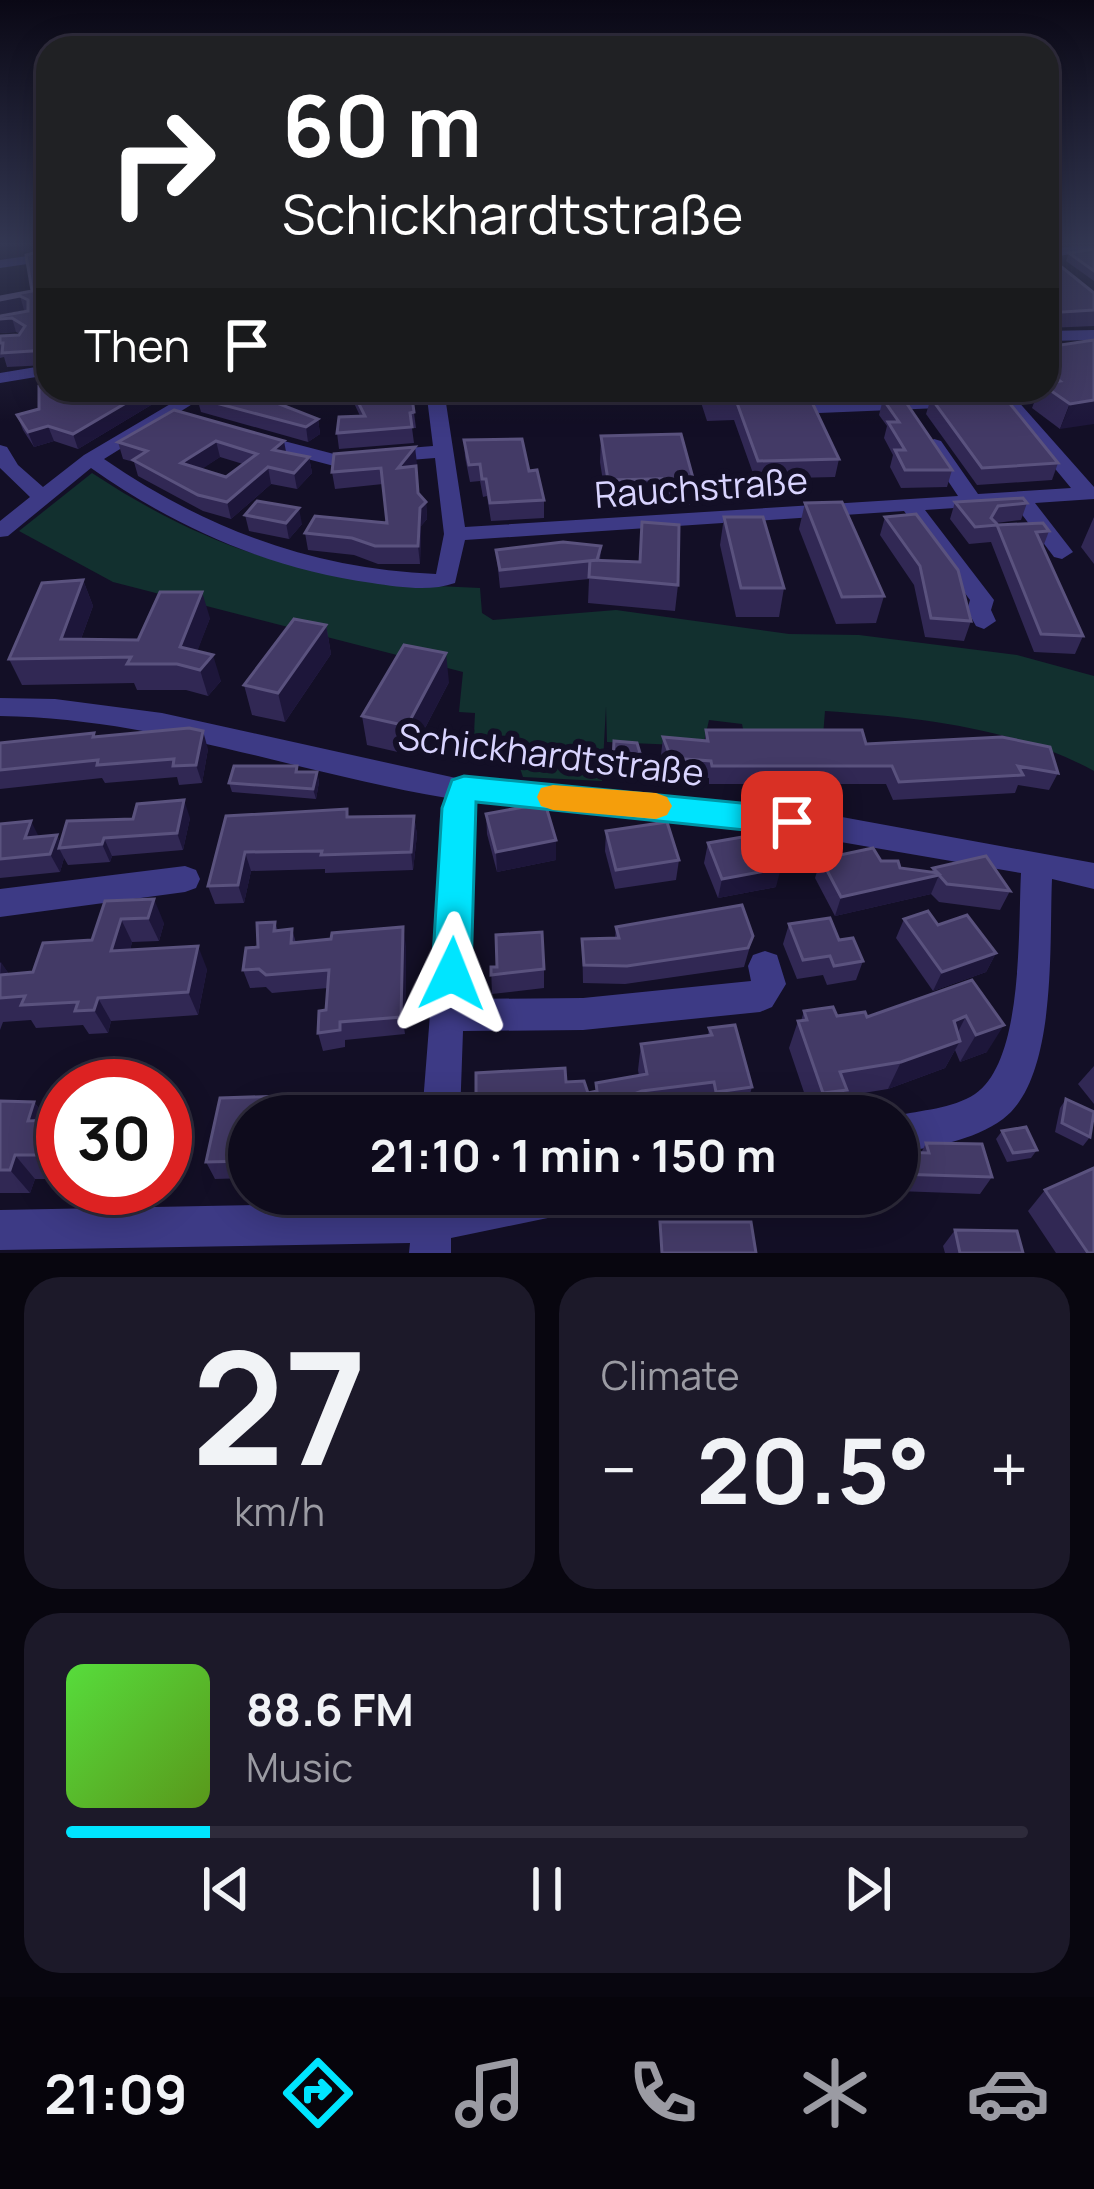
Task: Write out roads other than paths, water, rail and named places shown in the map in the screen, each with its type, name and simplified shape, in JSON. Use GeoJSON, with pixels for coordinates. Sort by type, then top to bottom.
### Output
{"type":"FeatureCollection","features":[{"type":"Feature","properties":{"kind":"street"},"geometry":{"type":"LineString","coordinates":[[1059,335],[1094,334]]}},
{"type":"Feature","properties":{"kind":"street"},"geometry":{"type":"LineString","coordinates":[[0,378],[36,372]]}},
{"type":"Feature","properties":{"kind":"street"},"geometry":{"type":"LineString","coordinates":[[91,459],[135,492],[260,549],[388,578],[447,578],[455,534],[437,402]]}},
{"type":"Feature","properties":{"kind":"street"},"geometry":{"type":"LineString","coordinates":[[819,408],[939,402]]}},
{"type":"Feature","properties":{"kind":"street"},"geometry":{"type":"LineString","coordinates":[[1009,402],[1091,493]]}},
{"type":"Feature","properties":{"kind":"street"},"geometry":{"type":"LineString","coordinates":[[0,532],[91,459],[168,413],[196,403]]}},
{"type":"Feature","properties":{"kind":"street"},"geometry":{"type":"LineString","coordinates":[[907,405],[973,502]]}},
{"type":"Feature","properties":{"kind":"street"},"geometry":{"type":"LineString","coordinates":[[235,432],[334,460],[446,451]]}},
{"type":"Feature","properties":{"kind":"street"},"geometry":{"type":"LineString","coordinates":[[0,451],[34,504]]}},
{"type":"Feature","properties":{"kind":"street","name":"Rauchstraße"},"geometry":{"type":"LineString","coordinates":[[455,534],[1091,493]]}},
{"type":"Feature","properties":{"kind":"street"},"geometry":{"type":"LineString","coordinates":[[1021,499],[1034,531],[1061,553]]}},
{"type":"Feature","properties":{"kind":"street"},"geometry":{"type":"LineString","coordinates":[[0,510],[34,504]]}},
{"type":"Feature","properties":{"kind":"street"},"geometry":{"type":"LineString","coordinates":[[911,506],[982,600],[979,610],[984,621]]}},
{"type":"Feature","properties":{"kind":"street","name":"Schickhardtstraße"},"geometry":{"type":"LineString","coordinates":[[0,707],[80,709],[163,719],[350,766],[464,788],[792,822],[1094,876]]}},
{"type":"Feature","properties":{"kind":"street"},"geometry":{"type":"LineString","coordinates":[[443,1095],[458,808],[464,788]]}},
{"type":"Feature","properties":{"kind":"street"},"geometry":{"type":"LineString","coordinates":[[918,1128],[972,1114],[1001,1098],[1019,1062],[1037,863]]}},
{"type":"Feature","properties":{"kind":"street"},"geometry":{"type":"LineString","coordinates":[[0,903],[185,879]]}},
{"type":"Feature","properties":{"kind":"street"},"geometry":{"type":"LineString","coordinates":[[450,1016],[583,1014],[760,996],[769,984],[765,966]]}},
{"type":"Feature","properties":{"kind":"street"},"geometry":{"type":"LineString","coordinates":[[0,1230],[432,1223],[469,1215]]}}]}
